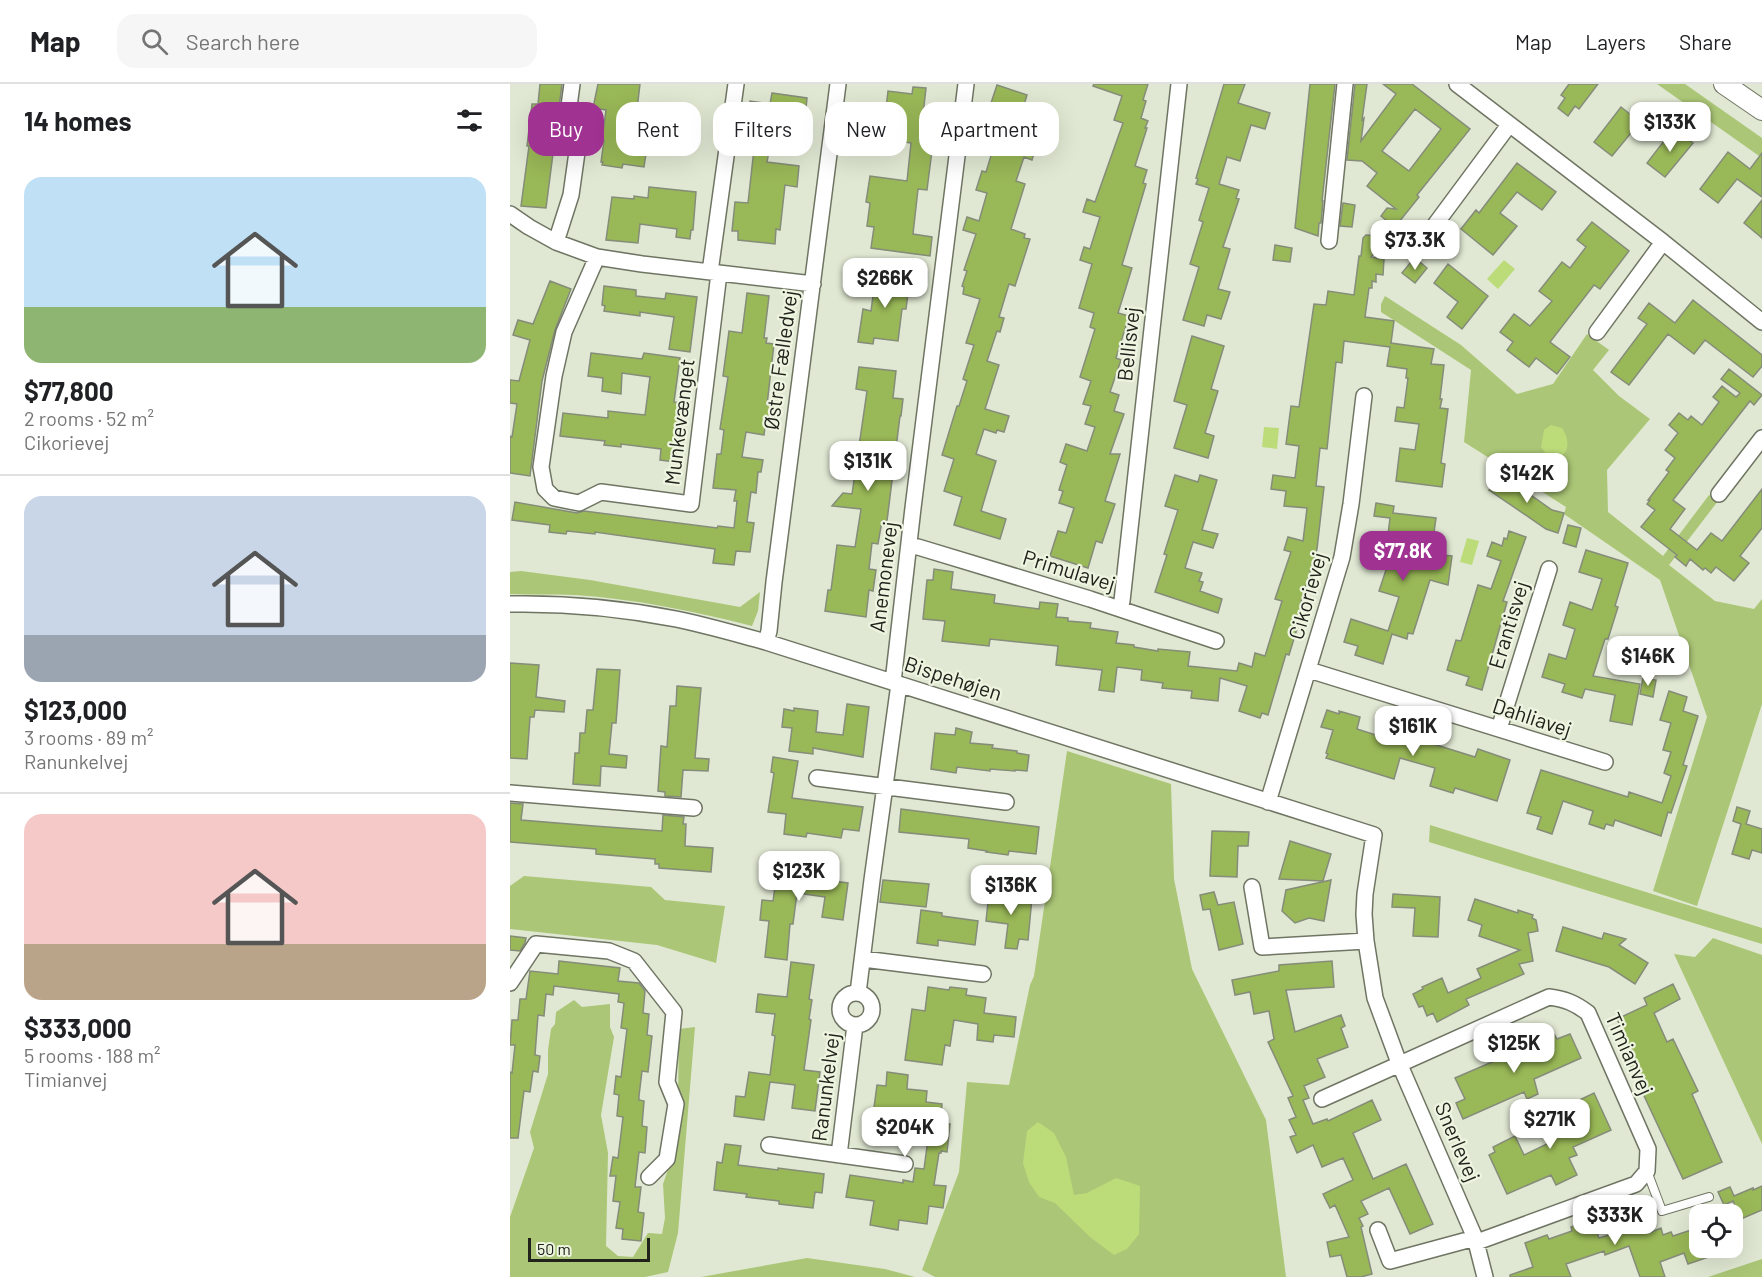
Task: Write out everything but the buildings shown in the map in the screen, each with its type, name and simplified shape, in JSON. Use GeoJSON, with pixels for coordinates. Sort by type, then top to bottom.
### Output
{"type":"FeatureCollection","features":[{"type":"Feature","properties":{"kind":"street"},"geometry":{"type":"LineString","coordinates":[[556,242],[571,195],[578,145],[566,136],[572,84]]}},
{"type":"Feature","properties":{"kind":"street","name":"Munkevænget"},"geometry":{"type":"LineString","coordinates":[[597,257],[562,339],[548,408],[541,467],[544,486],[548,493],[557,499],[579,503],[601,492],[691,504],[736,84]]}},
{"type":"Feature","properties":{"kind":"street","name":"Østre Fælledvej"},"geometry":{"type":"LineString","coordinates":[[766,642],[838,84]]}},
{"type":"Feature","properties":{"kind":"street","name":"Anemonevej"},"geometry":{"type":"LineString","coordinates":[[896,683],[909,546],[966,84]]}},
{"type":"Feature","properties":{"kind":"street","name":"Bellisvej"},"geometry":{"type":"LineString","coordinates":[[1120,609],[1179,84]]}},
{"type":"Feature","properties":{"kind":"street"},"geometry":{"type":"LineString","coordinates":[[1329,241],[1345,84]]}},
{"type":"Feature","properties":{"kind":"street"},"geometry":{"type":"LineString","coordinates":[[1457,84],[1762,322]]}},
{"type":"Feature","properties":{"kind":"street"},"geometry":{"type":"LineString","coordinates":[[1724,84],[1762,110]]}},
{"type":"Feature","properties":{"kind":"street"},"geometry":{"type":"LineString","coordinates":[[1420,245],[1509,125]]}},
{"type":"Feature","properties":{"kind":"street"},"geometry":{"type":"LineString","coordinates":[[510,214],[556,242],[597,257],[813,284]]}},
{"type":"Feature","properties":{"kind":"street"},"geometry":{"type":"LineString","coordinates":[[1597,332],[1663,243]]}},
{"type":"Feature","properties":{"kind":"street","name":"Cikorievej"},"geometry":{"type":"LineString","coordinates":[[1268,802],[1342,557],[1364,396]]}},
{"type":"Feature","properties":{"kind":"street"},"geometry":{"type":"LineString","coordinates":[[1719,494],[1762,438]]}},
{"type":"Feature","properties":{"kind":"street","name":"Primulavej"},"geometry":{"type":"LineString","coordinates":[[909,546],[1120,609],[1216,641]]}},
{"type":"Feature","properties":{"kind":"street","name":"Erantisvej"},"geometry":{"type":"LineString","coordinates":[[1499,729],[1549,570]]}},
{"type":"Feature","properties":{"kind":"street","name":"Bispehøjen"},"geometry":{"type":"LineString","coordinates":[[510,604],[575,605],[614,609],[676,619],[766,642],[1374,835]]}},
{"type":"Feature","properties":{"kind":"street","name":"Dahliavej"},"geometry":{"type":"LineString","coordinates":[[1309,670],[1605,762]]}},
{"type":"Feature","properties":{"kind":"street"},"geometry":{"type":"LineString","coordinates":[[858,993],[896,683]]}},
{"type":"Feature","properties":{"kind":"street"},"geometry":{"type":"LineString","coordinates":[[817,778],[1006,802]]}},
{"type":"Feature","properties":{"kind":"street"},"geometry":{"type":"LineString","coordinates":[[510,793],[694,808]]}},
{"type":"Feature","properties":{"kind":"street","name":"Snerlevej"},"geometry":{"type":"LineString","coordinates":[[1374,835],[1365,894],[1366,941],[1375,998],[1400,1063],[1476,1240],[1485,1277]]}},
{"type":"Feature","properties":{"kind":"street"},"geometry":{"type":"LineString","coordinates":[[1252,887],[1262,947],[1366,941]]}},
{"type":"Feature","properties":{"kind":"street"},"geometry":{"type":"LineString","coordinates":[[510,983],[536,944],[609,951],[634,961],[674,1012],[667,1082],[676,1104],[668,1160],[649,1177]]}},
{"type":"Feature","properties":{"kind":"street"},"geometry":{"type":"LineString","coordinates":[[863,959],[982,974]]}},
{"type":"Feature","properties":{"kind":"street","name":"Ranunkelvej"},"geometry":{"type":"LineString","coordinates":[[858,993],[868,998],[872,1013],[867,1020],[855,1025],[845,1021],[840,1007],[844,998],[858,993]]}},
{"type":"Feature","properties":{"kind":"street","name":"Timianvej"},"geometry":{"type":"LineString","coordinates":[[1400,1063],[1549,997],[1575,1003],[1588,1013],[1643,1139],[1647,1149],[1647,1171]]}},
{"type":"Feature","properties":{"kind":"street","name":"Ranunkelvej"},"geometry":{"type":"LineString","coordinates":[[839,1155],[855,1025]]}},
{"type":"Feature","properties":{"kind":"street"},"geometry":{"type":"LineString","coordinates":[[1322,1099],[1400,1063]]}},
{"type":"Feature","properties":{"kind":"street","name":"Ranunkelvej"},"geometry":{"type":"LineString","coordinates":[[769,1145],[905,1164]]}},
{"type":"Feature","properties":{"kind":"street"},"geometry":{"type":"LineString","coordinates":[[1378,1230],[1390,1261],[1476,1240],[1636,1184],[1647,1171]]}},
{"type":"Feature","properties":{"kind":"lane","name":"Timianvej"},"geometry":{"type":"LineString","coordinates":[[1647,1171],[1662,1211],[1709,1197]]}},
{"type":"Feature","properties":{"kind":"shaded area"},"geometry":{"type":"Polygon","coordinates":[[[1657,84],[1685,84],[1762,138],[1762,158],[1657,84]]]}},
{"type":"Feature","properties":{"kind":"shaded area"},"geometry":{"type":"Polygon","coordinates":[[[1504,260],[1515,269],[1498,289],[1487,279],[1504,260]]]}},
{"type":"Feature","properties":{"kind":"shaded area"},"geometry":{"type":"Polygon","coordinates":[[[1385,296],[1461,345],[1517,394],[1553,384],[1587,334],[1609,350],[1593,370],[1619,396],[1650,419],[1607,470],[1608,512],[1663,556],[1709,495],[1718,501],[1669,565],[1715,601],[1754,609],[1762,599],[1762,704],[1697,906],[1653,891],[1707,717],[1660,580],[1564,514],[1566,507],[1464,442],[1471,370],[1381,312],[1381,304],[1385,296]]]}},
{"type":"Feature","properties":{"kind":"shaded area"},"geometry":{"type":"Polygon","coordinates":[[[1551,425],[1562,428],[1567,442],[1564,454],[1556,460],[1547,455],[1541,447],[1544,430],[1551,425]]]}},
{"type":"Feature","properties":{"kind":"shaded area"},"geometry":{"type":"Polygon","coordinates":[[[1264,427],[1279,428],[1277,449],[1262,447],[1264,427]]]}},
{"type":"Feature","properties":{"kind":"shaded area"},"geometry":{"type":"Polygon","coordinates":[[[1467,538],[1479,541],[1472,565],[1460,562],[1467,538]]]}},
{"type":"Feature","properties":{"kind":"shaded area"},"geometry":{"type":"Polygon","coordinates":[[[521,571],[590,580],[740,607],[760,592],[758,611],[752,626],[620,599],[575,595],[510,594],[510,572],[521,571]]]}},
{"type":"Feature","properties":{"kind":"shaded area"},"geometry":{"type":"Polygon","coordinates":[[[1067,751],[1171,784],[1174,879],[1192,969],[1266,1120],[1286,1277],[935,1277],[922,1270],[959,1172],[967,1082],[1009,1085],[1030,985],[1034,976],[1067,751]]]}},
{"type":"Feature","properties":{"kind":"shaded area"},"geometry":{"type":"Polygon","coordinates":[[[1430,825],[1762,928],[1762,944],[1429,842],[1430,825]]]}},
{"type":"Feature","properties":{"kind":"shaded area"},"geometry":{"type":"Polygon","coordinates":[[[524,876],[651,887],[665,900],[725,906],[716,963],[657,945],[510,929],[510,886],[524,876]]]}},
{"type":"Feature","properties":{"kind":"shaded area"},"geometry":{"type":"Polygon","coordinates":[[[1713,938],[1762,955],[1762,1144],[1674,954],[1695,957],[1713,938]]]}},
{"type":"Feature","properties":{"kind":"shaded area"},"geometry":{"type":"Polygon","coordinates":[[[574,1000],[582,1007],[610,1004],[610,1027],[614,1037],[601,1115],[608,1153],[606,1246],[618,1256],[633,1257],[648,1233],[662,1234],[665,1218],[663,1184],[671,1161],[678,1102],[679,1029],[695,1027],[678,1233],[668,1272],[645,1277],[510,1277],[510,1217],[534,1148],[530,1132],[548,1074],[551,1029],[555,1024],[556,1012],[574,1000]]]}},
{"type":"Feature","properties":{"kind":"shaded area"},"geometry":{"type":"Polygon","coordinates":[[[1038,1122],[1054,1133],[1066,1157],[1074,1195],[1087,1193],[1116,1178],[1140,1186],[1139,1234],[1127,1249],[1114,1255],[1090,1237],[1055,1203],[1039,1197],[1029,1182],[1023,1163],[1027,1131],[1038,1122]]]}},
{"type":"Feature","properties":{"kind":"shaded area"},"geometry":{"type":"Polygon","coordinates":[[[807,1258],[885,1269],[915,1277],[701,1277],[807,1258]]]}},
{"type":"Feature","properties":{"kind":"shaded area"},"geometry":{"type":"Polygon","coordinates":[[[1762,1259],[1762,1277],[1708,1277],[1762,1259]]]}}]}
